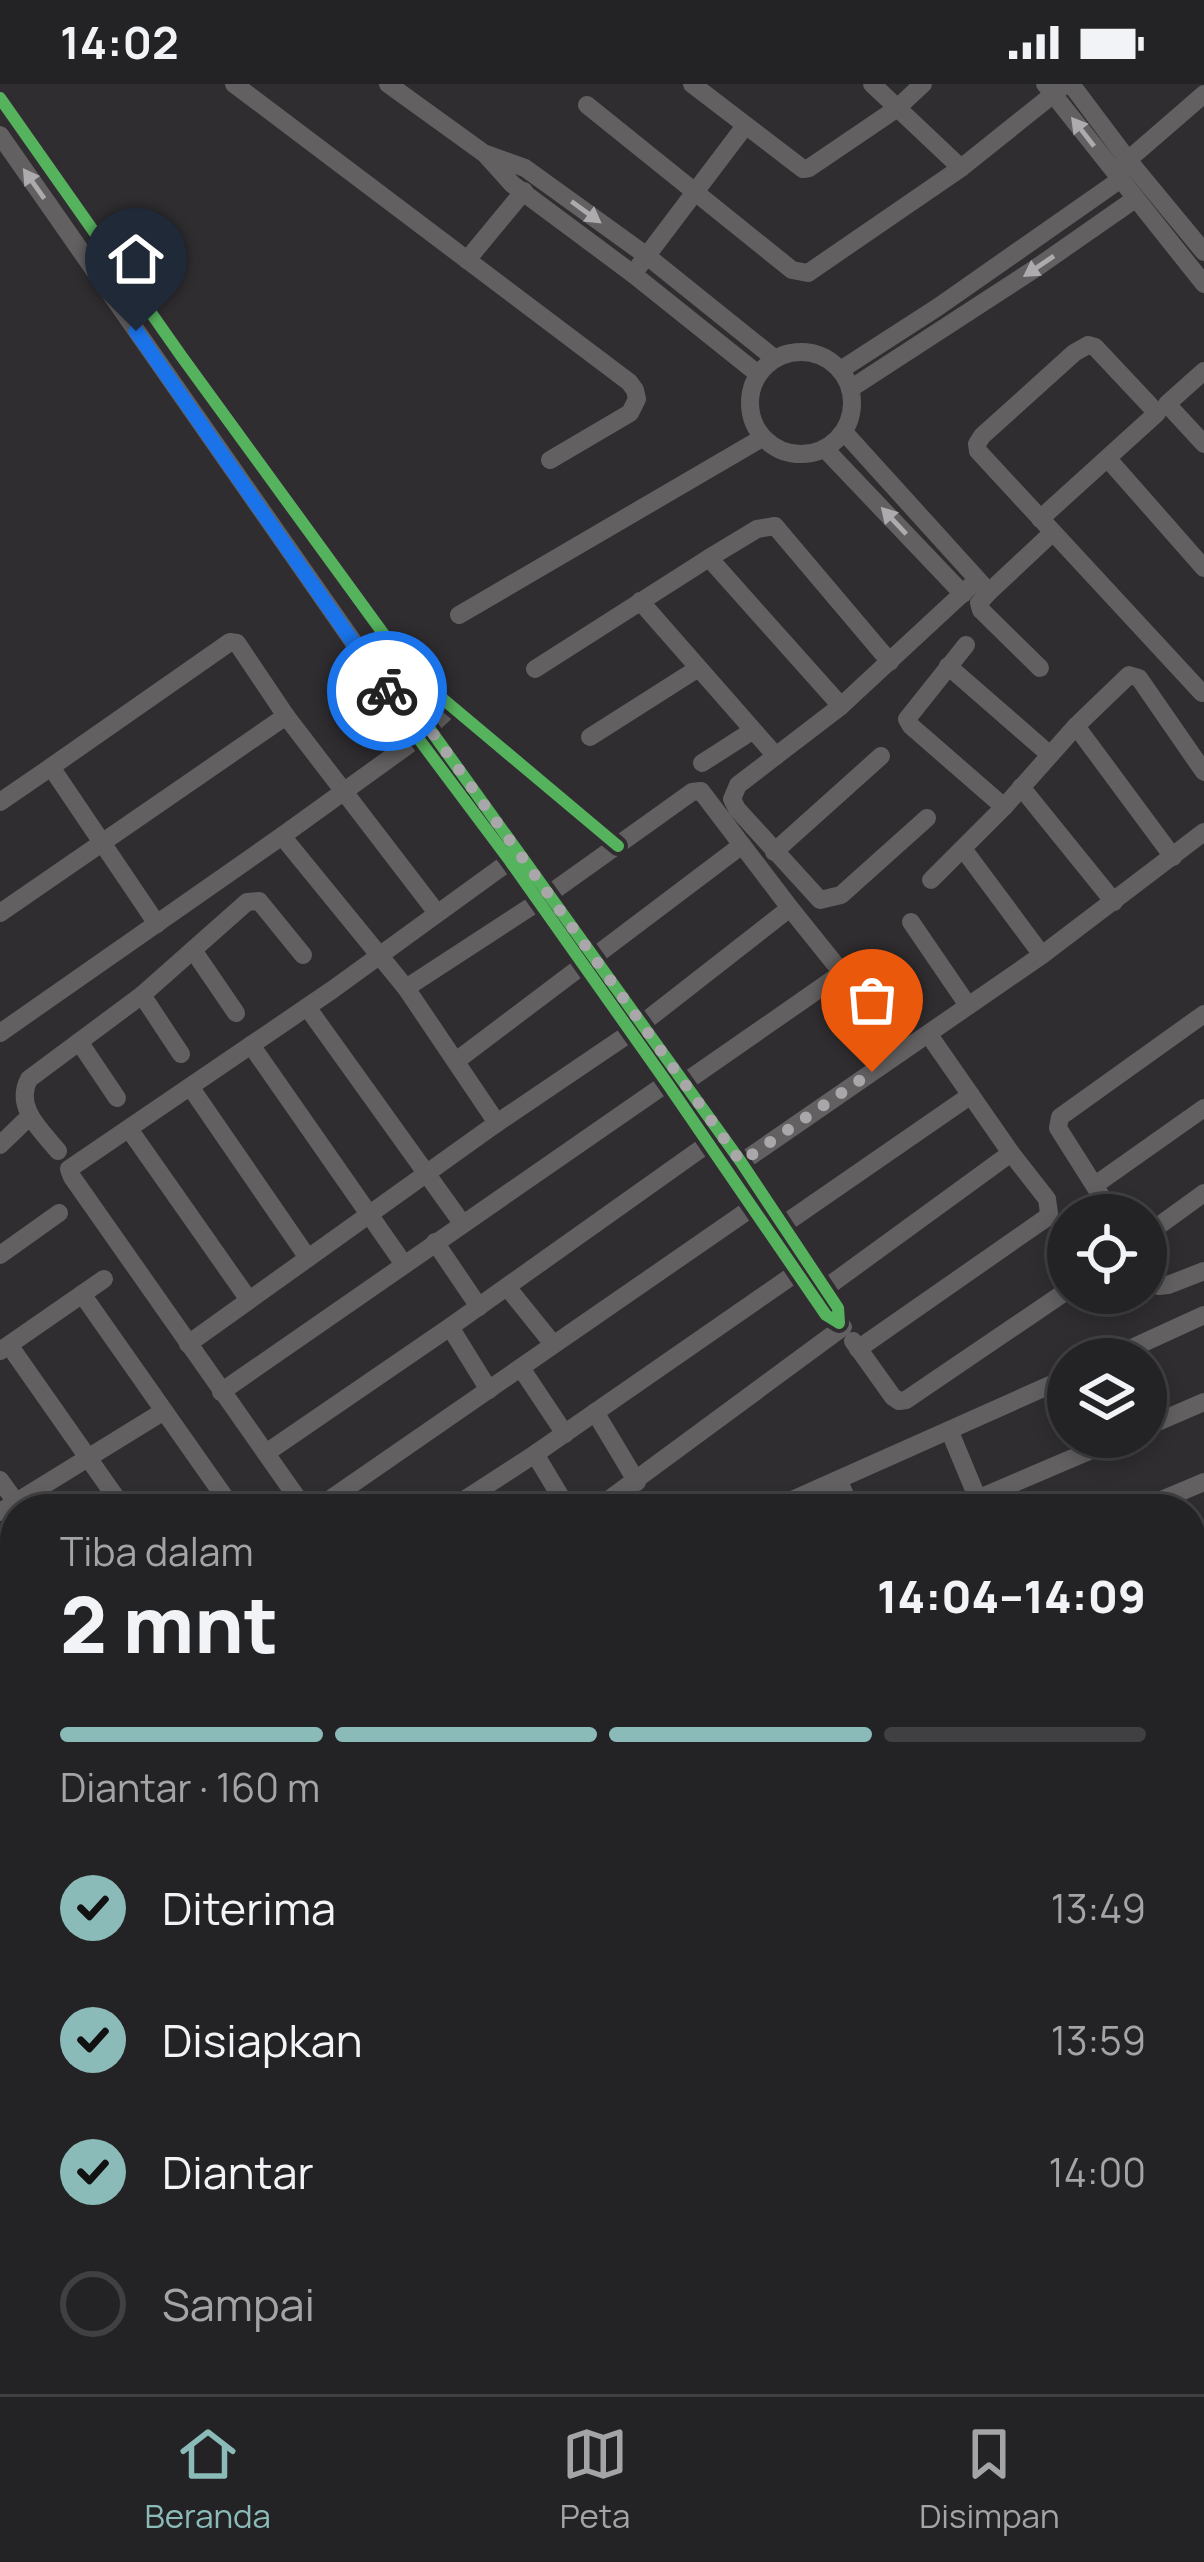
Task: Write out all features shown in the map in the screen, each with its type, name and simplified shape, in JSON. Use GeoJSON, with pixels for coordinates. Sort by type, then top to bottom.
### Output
{"type":"FeatureCollection","features":[{"type":"Feature","properties":{"kind":"street"},"geometry":{"type":"LineString","coordinates":[[234,84],[635,390],[637,399],[630,412],[550,460]]}},
{"type":"Feature","properties":{"kind":"street"},"geometry":{"type":"LineString","coordinates":[[388,84],[485,154],[512,184],[758,374]]}},
{"type":"Feature","properties":{"kind":"street"},"geometry":{"type":"LineString","coordinates":[[692,84],[798,166],[808,168],[896,109],[922,84]]}},
{"type":"Feature","properties":{"kind":"street"},"geometry":{"type":"LineString","coordinates":[[872,84],[961,168]]}},
{"type":"Feature","properties":{"kind":"street"},"geometry":{"type":"LineString","coordinates":[[586,105],[792,270],[808,273],[961,168],[1059,87],[1121,170],[1204,252]]}},
{"type":"Feature","properties":{"kind":"street"},"geometry":{"type":"LineString","coordinates":[[842,369],[938,307],[1121,170],[1204,94]]}},
{"type":"Feature","properties":{"kind":"street"},"geometry":{"type":"LineString","coordinates":[[0,98],[412,673],[618,846]]}},
{"type":"Feature","properties":{"kind":"street"},"geometry":{"type":"LineString","coordinates":[[633,274],[746,127]]}},
{"type":"Feature","properties":{"kind":"street"},"geometry":{"type":"LineString","coordinates":[[0,134],[389,693],[544,897],[735,1167],[819,1293],[826,1315],[841,1325],[893,1397],[906,1400],[1047,1304]]}},
{"type":"Feature","properties":{"kind":"street"},"geometry":{"type":"LineString","coordinates":[[485,154],[525,168],[647,256],[774,358]]}},
{"type":"Feature","properties":{"kind":"street"},"geometry":{"type":"LineString","coordinates":[[1121,170],[1135,199],[1204,284]]}},
{"type":"Feature","properties":{"kind":"street"},"geometry":{"type":"LineString","coordinates":[[466,260],[524,191]]}},
{"type":"Feature","properties":{"kind":"street"},"geometry":{"type":"LineString","coordinates":[[850,389],[1135,199]]}},
{"type":"Feature","properties":{"kind":"street"},"geometry":{"type":"LineString","coordinates":[[1202,693],[976,444],[1088,345],[1204,444]]}},
{"type":"Feature","properties":{"kind":"street"},"geometry":{"type":"LineString","coordinates":[[796,351],[818,354],[842,369],[853,409],[844,432],[826,449],[792,454],[762,438],[751,418],[749,395],[758,374],[774,358],[796,351]]}},
{"type":"Feature","properties":{"kind":"street"},"geometry":{"type":"LineString","coordinates":[[164,370],[182,357]]}},
{"type":"Feature","properties":{"kind":"street"},"geometry":{"type":"LineString","coordinates":[[927,818],[841,895],[820,900],[732,800],[738,785],[841,706],[1046,526],[1108,459],[1204,370]]}},
{"type":"Feature","properties":{"kind":"street"},"geometry":{"type":"LineString","coordinates":[[844,432],[976,589],[981,610],[1040,668]]}},
{"type":"Feature","properties":{"kind":"street"},"geometry":{"type":"LineString","coordinates":[[459,615],[762,438]]}},
{"type":"Feature","properties":{"kind":"street"},"geometry":{"type":"LineString","coordinates":[[826,449],[976,589]]}},
{"type":"Feature","properties":{"kind":"street"},"geometry":{"type":"LineString","coordinates":[[1108,459],[1204,568]]}},
{"type":"Feature","properties":{"kind":"street"},"geometry":{"type":"LineString","coordinates":[[535,669],[709,557],[757,530],[775,526],[890,662]]}},
{"type":"Feature","properties":{"kind":"street"},"geometry":{"type":"LineString","coordinates":[[709,557],[841,706]]}},
{"type":"Feature","properties":{"kind":"street"},"geometry":{"type":"LineString","coordinates":[[640,601],[776,755]]}},
{"type":"Feature","properties":{"kind":"street"},"geometry":{"type":"LineString","coordinates":[[0,802],[230,642],[238,643],[286,716],[437,913]]}},
{"type":"Feature","properties":{"kind":"street"},"geometry":{"type":"LineString","coordinates":[[966,644],[908,723],[1004,807]]}},
{"type":"Feature","properties":{"kind":"street"},"geometry":{"type":"LineString","coordinates":[[948,666],[1049,754]]}},
{"type":"Feature","properties":{"kind":"street"},"geometry":{"type":"LineString","coordinates":[[590,737],[698,669]]}},
{"type":"Feature","properties":{"kind":"street"},"geometry":{"type":"LineString","coordinates":[[389,693],[412,673]]}},
{"type":"Feature","properties":{"kind":"street"},"geometry":{"type":"LineString","coordinates":[[932,880],[1122,679],[1135,675],[1201,762]]}},
{"type":"Feature","properties":{"kind":"street"},"geometry":{"type":"LineString","coordinates":[[0,1033],[344,792],[451,707]]}},
{"type":"Feature","properties":{"kind":"street"},"geometry":{"type":"LineString","coordinates":[[0,914],[286,716]]}},
{"type":"Feature","properties":{"kind":"street"},"geometry":{"type":"LineString","coordinates":[[1076,726],[1173,857]]}},
{"type":"Feature","properties":{"kind":"street"},"geometry":{"type":"LineString","coordinates":[[702,763],[752,731]]}},
{"type":"Feature","properties":{"kind":"street"},"geometry":{"type":"LineString","coordinates":[[423,733],[510,861],[544,897]]}},
{"type":"Feature","properties":{"kind":"street"},"geometry":{"type":"LineString","coordinates":[[774,852],[881,756]]}},
{"type":"Feature","properties":{"kind":"street"},"geometry":{"type":"LineString","coordinates":[[51,767],[157,924]]}},
{"type":"Feature","properties":{"kind":"street"},"geometry":{"type":"LineString","coordinates":[[1021,787],[1114,902]]}},
{"type":"Feature","properties":{"kind":"street"},"geometry":{"type":"LineString","coordinates":[[406,988],[696,791],[705,794],[904,1050]]}},
{"type":"Feature","properties":{"kind":"street"},"geometry":{"type":"LineString","coordinates":[[735,1167],[1042,955],[1204,832]]}},
{"type":"Feature","properties":{"kind":"street"},"geometry":{"type":"LineString","coordinates":[[283,836],[406,988],[497,1123]]}},
{"type":"Feature","properties":{"kind":"street"},"geometry":{"type":"LineString","coordinates":[[456,1061],[742,845]]}},
{"type":"Feature","properties":{"kind":"street"},"geometry":{"type":"LineString","coordinates":[[964,850],[1042,955]]}},
{"type":"Feature","properties":{"kind":"street"},"geometry":{"type":"LineString","coordinates":[[295,1494],[70,1173],[71,1166],[191,1088],[510,861]]}},
{"type":"Feature","properties":{"kind":"street"},"geometry":{"type":"LineString","coordinates":[[58,1151],[23,1101],[29,1079],[142,995],[253,900],[259,901],[304,955]]}},
{"type":"Feature","properties":{"kind":"street"},"geometry":{"type":"LineString","coordinates":[[188,1344],[636,1029],[790,908]]}},
{"type":"Feature","properties":{"kind":"street"},"geometry":{"type":"LineString","coordinates":[[911,922],[967,1004]]}},
{"type":"Feature","properties":{"kind":"street"},"geometry":{"type":"LineString","coordinates":[[193,950],[236,1013]]}},
{"type":"Feature","properties":{"kind":"street"},"geometry":{"type":"LineString","coordinates":[[221,1392],[462,1222],[842,973]]}},
{"type":"Feature","properties":{"kind":"street"},"geometry":{"type":"LineString","coordinates":[[142,995],[181,1054]]}},
{"type":"Feature","properties":{"kind":"street"},"geometry":{"type":"LineString","coordinates":[[307,1007],[462,1222]]}},
{"type":"Feature","properties":{"kind":"street"},"geometry":{"type":"LineString","coordinates":[[1100,1194],[1058,1128],[1060,1117],[1204,1014]]}},
{"type":"Feature","properties":{"kind":"street"},"geometry":{"type":"LineString","coordinates":[[859,1348],[1049,1213],[1047,1199],[929,1035]]}},
{"type":"Feature","properties":{"kind":"street"},"geometry":{"type":"LineString","coordinates":[[80,1043],[117,1098]]}},
{"type":"Feature","properties":{"kind":"street"},"geometry":{"type":"LineString","coordinates":[[250,1045],[404,1263]]}},
{"type":"Feature","properties":{"kind":"street"},"geometry":{"type":"LineString","coordinates":[[675,1086],[709,1143],[735,1167],[752,1207],[778,1229],[796,1273],[819,1293]]}},
{"type":"Feature","properties":{"kind":"street"},"geometry":{"type":"LineString","coordinates":[[191,1088],[308,1258]]}},
{"type":"Feature","properties":{"kind":"street"},"geometry":{"type":"LineString","coordinates":[[778,1229],[971,1096]]}},
{"type":"Feature","properties":{"kind":"street"},"geometry":{"type":"LineString","coordinates":[[1095,1185],[1204,1108]]}},
{"type":"Feature","properties":{"kind":"street"},"geometry":{"type":"LineString","coordinates":[[0,1145],[30,1117]]}},
{"type":"Feature","properties":{"kind":"street"},"geometry":{"type":"LineString","coordinates":[[129,1129],[249,1300]]}},
{"type":"Feature","properties":{"kind":"street"},"geometry":{"type":"LineString","coordinates":[[266,1453],[709,1143]]}},
{"type":"Feature","properties":{"kind":"street"},"geometry":{"type":"LineString","coordinates":[[819,1293],[1011,1153]]}},
{"type":"Feature","properties":{"kind":"street"},"geometry":{"type":"LineString","coordinates":[[1167,1220],[1204,1193]]}},
{"type":"Feature","properties":{"kind":"street"},"geometry":{"type":"LineString","coordinates":[[338,1494],[752,1207]]}},
{"type":"Feature","properties":{"kind":"street"},"geometry":{"type":"LineString","coordinates":[[0,1256],[59,1213]]}},
{"type":"Feature","properties":{"kind":"street"},"geometry":{"type":"LineString","coordinates":[[435,1242],[479,1307]]}},
{"type":"Feature","properties":{"kind":"street"},"geometry":{"type":"LineString","coordinates":[[1167,1286],[1204,1271]]}},
{"type":"Feature","properties":{"kind":"street"},"geometry":{"type":"LineString","coordinates":[[473,1494],[796,1273]]}},
{"type":"Feature","properties":{"kind":"street"},"geometry":{"type":"LineString","coordinates":[[104,1279],[5,1348],[113,1494]]}},
{"type":"Feature","properties":{"kind":"street"},"geometry":{"type":"LineString","coordinates":[[507,1287],[553,1344]]}},
{"type":"Feature","properties":{"kind":"street"},"geometry":{"type":"LineString","coordinates":[[82,1294],[222,1494]]}},
{"type":"Feature","properties":{"kind":"street"},"geometry":{"type":"LineString","coordinates":[[1154,1338],[1204,1315]]}},
{"type":"Feature","properties":{"kind":"street"},"geometry":{"type":"LineString","coordinates":[[618,1494],[841,1325]]}},
{"type":"Feature","properties":{"kind":"street"},"geometry":{"type":"LineString","coordinates":[[450,1328],[489,1390]]}},
{"type":"Feature","properties":{"kind":"street"},"geometry":{"type":"LineString","coordinates":[[521,1368],[565,1434]]}},
{"type":"Feature","properties":{"kind":"street"},"geometry":{"type":"LineString","coordinates":[[807,1494],[1047,1388]]}},
{"type":"Feature","properties":{"kind":"street"},"geometry":{"type":"LineString","coordinates":[[1167,1417],[1204,1402]]}},
{"type":"Feature","properties":{"kind":"street"},"geometry":{"type":"LineString","coordinates":[[31,1494],[164,1411]]}},
{"type":"Feature","properties":{"kind":"street"},"geometry":{"type":"LineString","coordinates":[[595,1412],[637,1481]]}},
{"type":"Feature","properties":{"kind":"street"},"geometry":{"type":"LineString","coordinates":[[950,1432],[976,1494]]}},
{"type":"Feature","properties":{"kind":"street"},"geometry":{"type":"LineString","coordinates":[[536,1454],[559,1494]]}},
{"type":"Feature","properties":{"kind":"street"},"geometry":{"type":"LineString","coordinates":[[1001,1494],[1077,1458]]}},
{"type":"Feature","properties":{"kind":"street"},"geometry":{"type":"LineString","coordinates":[[839,1480],[845,1494]]}},
{"type":"Feature","properties":{"kind":"street"},"geometry":{"type":"LineString","coordinates":[[1175,1494],[1204,1482]]}},
{"type":"Feature","properties":{"kind":"cycle path"},"geometry":{"type":"LineString","coordinates":[[0,98],[412,673],[618,846]]}},
{"type":"Feature","properties":{"kind":"cycle path"},"geometry":{"type":"LineString","coordinates":[[404,711],[429,728],[741,1162],[838,1308],[839,1323],[826,1315],[667,1083],[418,738],[404,711]]}},
{"type":"Feature","properties":{"kind":"way so far"},"geometry":{"type":"LineString","coordinates":[[387,691],[404,711],[429,728],[741,1162],[872,1072]]}},
{"type":"Feature","properties":{"kind":"route"},"geometry":{"type":"LineString","coordinates":[[136,331],[387,691]]}}]}
